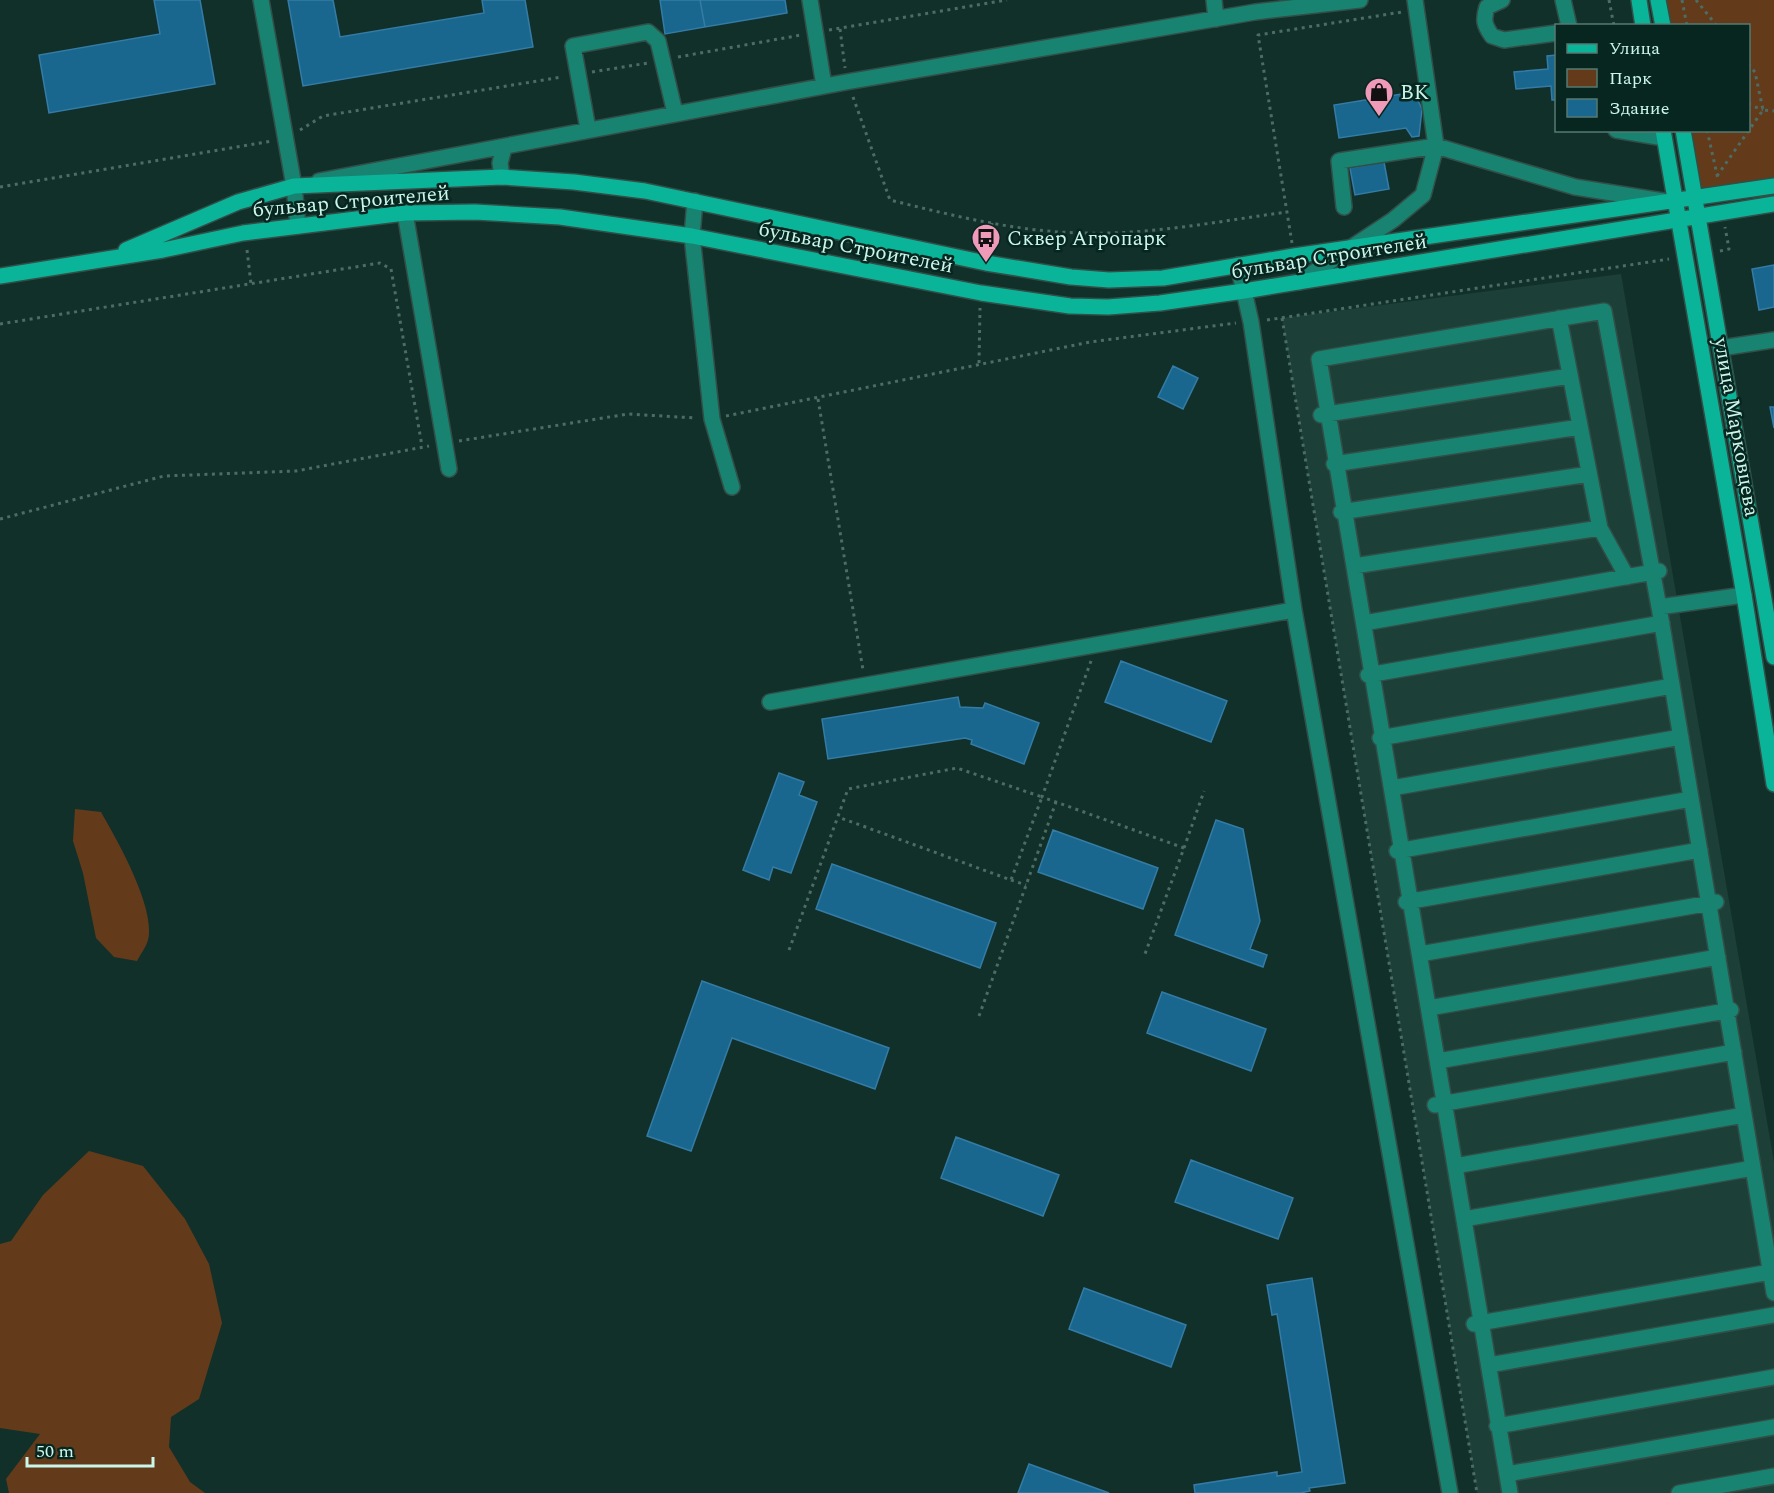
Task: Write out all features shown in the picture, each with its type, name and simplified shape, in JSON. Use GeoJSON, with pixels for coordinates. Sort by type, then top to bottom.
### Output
{"type":"FeatureCollection","features":[{"type":"Feature","properties":{"kind":"main road"},"geometry":{"type":"LineString","coordinates":[[1639,0],[1643,24]]}},
{"type":"Feature","properties":{"kind":"main road"},"geometry":{"type":"LineString","coordinates":[[1658,0],[1663,24]]}},
{"type":"Feature","properties":{"kind":"main road","name":"улица Марковцева"},"geometry":{"type":"LineString","coordinates":[[1683,132],[1774,657]]}},
{"type":"Feature","properties":{"kind":"main road"},"geometry":{"type":"LineString","coordinates":[[1663,134],[1675,202]]}},
{"type":"Feature","properties":{"kind":"main road","name":"бульвар Строителей"},"geometry":{"type":"LineString","coordinates":[[107,259],[238,202],[294,186],[502,177],[574,182],[695,201],[986,263],[1071,277],[1109,280],[1162,278],[1294,256],[1696,200]]}},
{"type":"Feature","properties":{"kind":"main road"},"geometry":{"type":"LineString","coordinates":[[1696,200],[1774,186]]}},
{"type":"Feature","properties":{"kind":"main road","name":"улица Марковцева"},"geometry":{"type":"LineString","coordinates":[[1675,202],[1744,595],[1774,783]]}},
{"type":"Feature","properties":{"kind":"main road","name":"бульвар Строителей"},"geometry":{"type":"LineString","coordinates":[[0,276],[107,259],[243,233],[298,226],[405,213],[509,213],[692,236],[981,293],[1070,306],[1108,307],[1160,303],[1244,291],[1774,204]]}},
{"type":"Feature","properties":{"kind":"street"},"geometry":{"type":"LineString","coordinates":[[261,0],[294,186],[298,226]]}},
{"type":"Feature","properties":{"kind":"street"},"geometry":{"type":"LineString","coordinates":[[810,0],[824,86]]}},
{"type":"Feature","properties":{"kind":"street"},"geometry":{"type":"LineString","coordinates":[[1214,0],[1216,18]]}},
{"type":"Feature","properties":{"kind":"street","name":"бульвар Строителей"},"geometry":{"type":"LineString","coordinates":[[294,186],[846,82],[1216,18],[1359,0]]}},
{"type":"Feature","properties":{"kind":"street"},"geometry":{"type":"LineString","coordinates":[[1299,282],[1393,220],[1423,195],[1436,146],[1415,0]]}},
{"type":"Feature","properties":{"kind":"street"},"geometry":{"type":"LineString","coordinates":[[1502,0],[1487,7],[1484,22],[1492,36],[1504,40],[1555,33]]}},
{"type":"Feature","properties":{"kind":"street"},"geometry":{"type":"LineString","coordinates":[[1563,0],[1569,24]]}},
{"type":"Feature","properties":{"kind":"street"},"geometry":{"type":"LineString","coordinates":[[588,129],[573,46],[648,32],[657,41],[675,113]]}},
{"type":"Feature","properties":{"kind":"street"},"geometry":{"type":"LineString","coordinates":[[1640,132],[1663,134]]}},
{"type":"Feature","properties":{"kind":"street"},"geometry":{"type":"LineString","coordinates":[[1344,207],[1339,161],[1436,146],[1575,187],[1675,202]]}},
{"type":"Feature","properties":{"kind":"street"},"geometry":{"type":"LineString","coordinates":[[502,177],[500,163],[504,148]]}},
{"type":"Feature","properties":{"kind":"street"},"geometry":{"type":"LineString","coordinates":[[695,201],[692,236],[712,419],[732,487]]}},
{"type":"Feature","properties":{"kind":"street"},"geometry":{"type":"LineString","coordinates":[[405,213],[449,469]]}},
{"type":"Feature","properties":{"kind":"street"},"geometry":{"type":"LineString","coordinates":[[1238,265],[1251,322],[1294,610],[1450,1493]]}},
{"type":"Feature","properties":{"kind":"street"},"geometry":{"type":"LineString","coordinates":[[1510,1493],[1489,1365],[1478,1324],[1455,1166],[1440,1104],[1438,1061],[1420,954],[1408,902],[1392,788],[1370,675],[1354,566],[1324,414],[1319,359],[1604,311],[1656,572],[1659,607],[1700,850],[1712,903],[1718,957],[1729,1010],[1774,1293]]}},
{"type":"Feature","properties":{"kind":"street"},"geometry":{"type":"LineString","coordinates":[[1558,318],[1600,528],[1627,577]]}},
{"type":"Feature","properties":{"kind":"street"},"geometry":{"type":"LineString","coordinates":[[1721,348],[1774,340]]}},
{"type":"Feature","properties":{"kind":"street"},"geometry":{"type":"LineString","coordinates":[[1324,414],[1570,376]]}},
{"type":"Feature","properties":{"kind":"street"},"geometry":{"type":"LineString","coordinates":[[1335,464],[1580,427]]}},
{"type":"Feature","properties":{"kind":"street"},"geometry":{"type":"LineString","coordinates":[[1343,512],[1589,474]]}},
{"type":"Feature","properties":{"kind":"street"},"geometry":{"type":"LineString","coordinates":[[1354,566],[1600,528]]}},
{"type":"Feature","properties":{"kind":"street"},"geometry":{"type":"LineString","coordinates":[[1364,623],[1656,572]]}},
{"type":"Feature","properties":{"kind":"street"},"geometry":{"type":"LineString","coordinates":[[1659,607],[1744,595]]}},
{"type":"Feature","properties":{"kind":"street"},"geometry":{"type":"LineString","coordinates":[[770,702],[1294,610]]}},
{"type":"Feature","properties":{"kind":"street"},"geometry":{"type":"LineString","coordinates":[[1370,675],[1662,623]]}},
{"type":"Feature","properties":{"kind":"street"},"geometry":{"type":"LineString","coordinates":[[1382,737],[1672,686]]}},
{"type":"Feature","properties":{"kind":"street"},"geometry":{"type":"LineString","coordinates":[[1392,788],[1681,737]]}},
{"type":"Feature","properties":{"kind":"street"},"geometry":{"type":"LineString","coordinates":[[1400,850],[1691,799]]}},
{"type":"Feature","properties":{"kind":"street"},"geometry":{"type":"LineString","coordinates":[[1408,902],[1700,850]]}},
{"type":"Feature","properties":{"kind":"street"},"geometry":{"type":"LineString","coordinates":[[1420,954],[1712,903]]}},
{"type":"Feature","properties":{"kind":"street"},"geometry":{"type":"LineString","coordinates":[[1429,1008],[1718,957]]}},
{"type":"Feature","properties":{"kind":"street"},"geometry":{"type":"LineString","coordinates":[[1438,1061],[1729,1010]]}},
{"type":"Feature","properties":{"kind":"street"},"geometry":{"type":"LineString","coordinates":[[1440,1104],[1734,1052]]}},
{"type":"Feature","properties":{"kind":"street"},"geometry":{"type":"LineString","coordinates":[[1455,1166],[1744,1115]]}},
{"type":"Feature","properties":{"kind":"street"},"geometry":{"type":"LineString","coordinates":[[1464,1218],[1753,1168]]}},
{"type":"Feature","properties":{"kind":"street"},"geometry":{"type":"LineString","coordinates":[[1478,1324],[1770,1272]]}},
{"type":"Feature","properties":{"kind":"street"},"geometry":{"type":"LineString","coordinates":[[1489,1365],[1774,1315]]}},
{"type":"Feature","properties":{"kind":"street"},"geometry":{"type":"LineString","coordinates":[[1498,1426],[1774,1377]]}},
{"type":"Feature","properties":{"kind":"street"},"geometry":{"type":"LineString","coordinates":[[1507,1474],[1774,1427]]}},
{"type":"Feature","properties":{"kind":"street"},"geometry":{"type":"LineString","coordinates":[[1679,1493],[1774,1476]]}},
{"type":"Feature","properties":{"kind":"path"},"geometry":{"type":"LineString","coordinates":[[0,187],[285,139],[323,116],[578,75],[1007,0]]}},
{"type":"Feature","properties":{"kind":"path"},"geometry":{"type":"LineString","coordinates":[[1609,0],[1614,24]]}},
{"type":"Feature","properties":{"kind":"path"},"geometry":{"type":"LineString","coordinates":[[1682,0],[1687,24]]}},
{"type":"Feature","properties":{"kind":"path"},"geometry":{"type":"LineString","coordinates":[[1696,0],[1715,24]]}},
{"type":"Feature","properties":{"kind":"path"},"geometry":{"type":"LineString","coordinates":[[1294,256],[1258,35],[1402,12],[1405,15]]}},
{"type":"Feature","properties":{"kind":"path"},"geometry":{"type":"LineString","coordinates":[[840,29],[846,82],[890,201],[992,224],[1084,233],[1194,225],[1287,212]]}},
{"type":"Feature","properties":{"kind":"path"},"geometry":{"type":"LineString","coordinates":[[1750,65],[1755,72],[1763,110],[1750,129]]}},
{"type":"Feature","properties":{"kind":"path"},"geometry":{"type":"LineString","coordinates":[[1750,104],[1763,110],[1774,111]]}},
{"type":"Feature","properties":{"kind":"path"},"geometry":{"type":"LineString","coordinates":[[1707,132],[1719,196]]}},
{"type":"Feature","properties":{"kind":"path"},"geometry":{"type":"LineString","coordinates":[[1717,176],[1748,132]]}},
{"type":"Feature","properties":{"kind":"path"},"geometry":{"type":"LineString","coordinates":[[247,250],[251,284]]}},
{"type":"Feature","properties":{"kind":"path"},"geometry":{"type":"LineString","coordinates":[[0,519],[164,476],[296,471],[422,447],[628,414],[712,419],[1090,342],[1282,318],[1686,256]]}},
{"type":"Feature","properties":{"kind":"path"},"geometry":{"type":"LineString","coordinates":[[0,324],[380,263],[387,265],[391,269],[422,447]]}},
{"type":"Feature","properties":{"kind":"path"},"geometry":{"type":"LineString","coordinates":[[1282,318],[1477,1493]]}},
{"type":"Feature","properties":{"kind":"path"},"geometry":{"type":"LineString","coordinates":[[818,399],[863,666],[861,685]]}},
{"type":"Feature","properties":{"kind":"path"},"geometry":{"type":"LineString","coordinates":[[1011,880],[1097,646]]}},
{"type":"Feature","properties":{"kind":"path"},"geometry":{"type":"LineString","coordinates":[[789,950],[848,789],[957,768],[1184,848]]}},
{"type":"Feature","properties":{"kind":"path"},"geometry":{"type":"LineString","coordinates":[[1145,954],[1204,791]]}},
{"type":"Feature","properties":{"kind":"path"},"geometry":{"type":"LineString","coordinates":[[979,1016],[1056,802]]}},
{"type":"Feature","properties":{"kind":"path"},"geometry":{"type":"LineString","coordinates":[[838,817],[1026,885]]}},
{"type":"Feature","properties":{"kind":"shaded area"},"geometry":{"type":"Polygon","coordinates":[[[1621,274],[1774,1162],[1774,1493],[1477,1493],[1282,318],[1621,274]]]}},
{"type":"Feature","properties":{"kind":"green space"},"geometry":{"type":"Polygon","coordinates":[[[1658,0],[1774,0],[1774,186],[1696,200],[1683,132],[1750,132],[1750,24],[1663,24],[1658,0]]]}},
{"type":"Feature","properties":{"kind":"green space"},"geometry":{"type":"Polygon","coordinates":[[[75,809],[101,812],[141,893],[149,926],[148,940],[137,961],[114,957],[96,938],[83,873],[73,841],[75,809]]]}},
{"type":"Feature","properties":{"kind":"green space"},"geometry":{"type":"Polygon","coordinates":[[[89,1151],[143,1166],[185,1219],[209,1264],[222,1323],[199,1399],[171,1417],[169,1447],[190,1482],[205,1493],[9,1493],[6,1479],[40,1434],[0,1428],[0,1244],[11,1241],[43,1195],[89,1151]]]}},
{"type":"Feature","properties":{"kind":"building"},"geometry":{"type":"Polygon","coordinates":[[[154,0],[200,0],[215,84],[49,113],[39,55],[160,34],[154,0]]]}},
{"type":"Feature","properties":{"kind":"building"},"geometry":{"type":"Polygon","coordinates":[[[288,0],[333,0],[340,37],[484,13],[482,0],[525,0],[533,47],[303,86],[288,0]]]}},
{"type":"Feature","properties":{"kind":"building"},"geometry":{"type":"Polygon","coordinates":[[[660,0],[700,0],[705,27],[665,34],[660,0]]]}},
{"type":"Feature","properties":{"kind":"building"},"geometry":{"type":"Polygon","coordinates":[[[700,0],[785,0],[787,13],[705,27],[700,0]]]}},
{"type":"Feature","properties":{"kind":"building"},"geometry":{"type":"Polygon","coordinates":[[[1555,55],[1555,100],[1552,100],[1551,86],[1516,89],[1514,72],[1548,69],[1547,56],[1555,55]]]}},
{"type":"Feature","properties":{"kind":"building","name":"ВК"},"geometry":{"type":"Polygon","coordinates":[[[1410,84],[1422,109],[1419,136],[1412,137],[1406,128],[1339,138],[1334,105],[1402,94],[1404,85],[1410,84]]]}},
{"type":"Feature","properties":{"kind":"building"},"geometry":{"type":"Polygon","coordinates":[[[1384,162],[1389,189],[1355,195],[1350,168],[1384,162]]]}},
{"type":"Feature","properties":{"kind":"building"},"geometry":{"type":"Polygon","coordinates":[[[1774,265],[1774,307],[1759,310],[1752,269],[1774,265]]]}},
{"type":"Feature","properties":{"kind":"building"},"geometry":{"type":"Polygon","coordinates":[[[1173,366],[1198,378],[1183,409],[1158,397],[1173,366]]]}},
{"type":"Feature","properties":{"kind":"building"},"geometry":{"type":"Polygon","coordinates":[[[1770,407],[1774,407],[1774,428],[1770,407]]]}},
{"type":"Feature","properties":{"kind":"building"},"geometry":{"type":"Polygon","coordinates":[[[1121,661],[1227,701],[1211,742],[1105,702],[1121,661]]]}},
{"type":"Feature","properties":{"kind":"building"},"geometry":{"type":"Polygon","coordinates":[[[958,697],[960,707],[983,708],[985,703],[1039,723],[1024,764],[971,744],[972,740],[965,738],[828,759],[822,719],[958,697]]]}},
{"type":"Feature","properties":{"kind":"building"},"geometry":{"type":"Polygon","coordinates":[[[779,773],[804,782],[799,795],[817,802],[791,873],[773,867],[769,880],[743,870],[779,773]]]}},
{"type":"Feature","properties":{"kind":"building"},"geometry":{"type":"Polygon","coordinates":[[[1216,820],[1243,829],[1260,921],[1250,949],[1267,955],[1263,967],[1175,935],[1216,820]]]}},
{"type":"Feature","properties":{"kind":"building"},"geometry":{"type":"Polygon","coordinates":[[[1053,830],[1158,868],[1143,909],[1038,872],[1053,830]]]}},
{"type":"Feature","properties":{"kind":"building"},"geometry":{"type":"Polygon","coordinates":[[[832,864],[996,923],[980,968],[816,909],[832,864]]]}},
{"type":"Feature","properties":{"kind":"building"},"geometry":{"type":"Polygon","coordinates":[[[702,981],[889,1048],[875,1089],[732,1038],[691,1151],[647,1136],[702,981]]]}},
{"type":"Feature","properties":{"kind":"building"},"geometry":{"type":"Polygon","coordinates":[[[1162,992],[1266,1029],[1251,1071],[1147,1033],[1162,992]]]}},
{"type":"Feature","properties":{"kind":"building"},"geometry":{"type":"Polygon","coordinates":[[[956,1137],[1059,1175],[1043,1216],[941,1178],[956,1137]]]}},
{"type":"Feature","properties":{"kind":"building"},"geometry":{"type":"Polygon","coordinates":[[[1191,1160],[1293,1198],[1278,1239],[1175,1202],[1191,1160]]]}},
{"type":"Feature","properties":{"kind":"building"},"geometry":{"type":"Polygon","coordinates":[[[1312,1278],[1345,1483],[1309,1488],[1310,1491],[1300,1493],[1195,1493],[1194,1485],[1277,1472],[1277,1476],[1302,1472],[1277,1314],[1272,1315],[1267,1285],[1312,1278]]]}},
{"type":"Feature","properties":{"kind":"building"},"geometry":{"type":"Polygon","coordinates":[[[1084,1288],[1186,1325],[1171,1367],[1069,1329],[1084,1288]]]}},
{"type":"Feature","properties":{"kind":"building"},"geometry":{"type":"Polygon","coordinates":[[[1029,1464],[1109,1493],[1018,1493],[1029,1464]]]}},
{"type":"Feature","properties":{"kind":"place","name":"ВК"},"geometry":{"type":"Point","coordinates":[1379,118]}},
{"type":"Feature","properties":{"kind":"place","name":"Сквер Агропарк"},"geometry":{"type":"Point","coordinates":[986,264]}}]}
